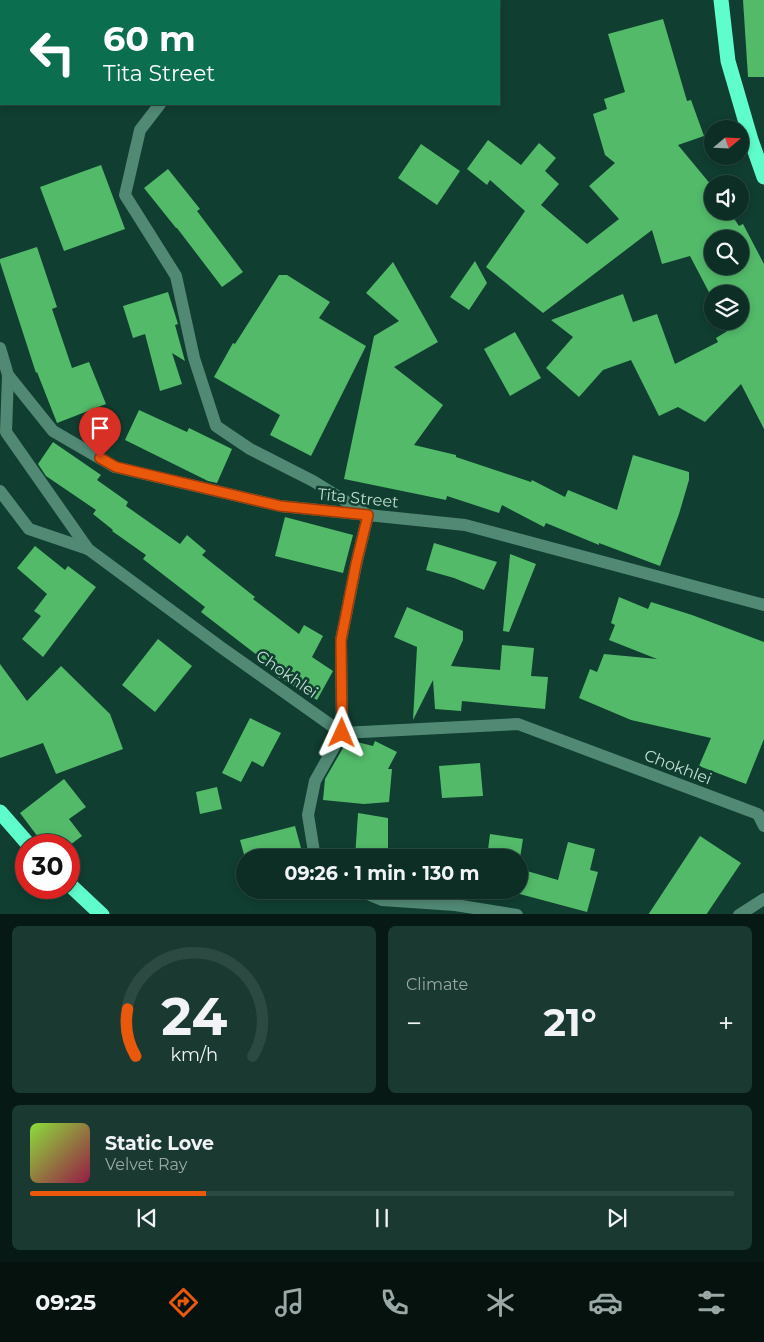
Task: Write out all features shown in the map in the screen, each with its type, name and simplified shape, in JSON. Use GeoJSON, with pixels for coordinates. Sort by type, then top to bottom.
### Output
{"type":"FeatureCollection","features":[{"type":"Feature","properties":{"kind":"highway"},"geometry":{"type":"LineString","coordinates":[[721,0],[728,61],[764,177]]}},
{"type":"Feature","properties":{"kind":"highway"},"geometry":{"type":"LineString","coordinates":[[0,812],[19,834]]}},
{"type":"Feature","properties":{"kind":"highway"},"geometry":{"type":"LineString","coordinates":[[80,894],[102,914]]}},
{"type":"Feature","properties":{"kind":"street"},"geometry":{"type":"LineString","coordinates":[[159,105],[140,130],[125,195],[176,276],[194,358],[216,426],[250,449],[313,481],[368,515],[341,640],[342,733],[315,781],[308,815],[314,849]]}},
{"type":"Feature","properties":{"kind":"street","name":"Tita Street"},"geometry":{"type":"LineString","coordinates":[[0,348],[8,376],[53,431],[116,467],[280,506],[465,525],[764,605]]}},
{"type":"Feature","properties":{"kind":"street","name":"Chokhlei"},"geometry":{"type":"LineString","coordinates":[[8,376],[6,432],[88,549],[222,648],[342,733],[518,724],[758,814],[764,826]]}},
{"type":"Feature","properties":{"kind":"street"},"geometry":{"type":"LineString","coordinates":[[0,490],[29,529],[88,549]]}},
{"type":"Feature","properties":{"kind":"street"},"geometry":{"type":"LineString","coordinates":[[380,899],[455,905],[476,912],[517,914]]}},
{"type":"Feature","properties":{"kind":"street"},"geometry":{"type":"LineString","coordinates":[[739,914],[764,899]]}},
{"type":"Feature","properties":{"kind":"building"},"geometry":{"type":"Polygon","coordinates":[[[743,0],[764,0],[764,77],[748,77],[743,0]]]}},
{"type":"Feature","properties":{"kind":"building"},"geometry":{"type":"Polygon","coordinates":[[[663,19],[687,101],[691,100],[704,136],[678,145],[704,176],[704,220],[735,220],[739,226],[743,224],[746,230],[704,230],[704,275],[749,275],[749,235],[764,264],[764,429],[741,384],[705,422],[678,407],[659,416],[631,360],[603,370],[579,397],[546,368],[573,337],[551,320],[623,294],[633,322],[657,314],[675,364],[718,342],[716,338],[729,330],[749,330],[749,285],[705,285],[690,256],[662,264],[652,230],[543,313],[486,267],[525,211],[490,180],[487,185],[467,169],[488,140],[521,165],[539,143],[556,158],[545,171],[559,184],[541,205],[587,244],[619,219],[589,186],[615,163],[605,155],[593,114],[607,109],[604,99],[625,92],[608,34],[663,19]]]}},
{"type":"Feature","properties":{"kind":"building"},"geometry":{"type":"Polygon","coordinates":[[[421,144],[460,171],[437,205],[398,178],[421,144]]]}},
{"type":"Feature","properties":{"kind":"building"},"geometry":{"type":"Polygon","coordinates":[[[101,165],[125,229],[64,251],[40,187],[101,165]]]}},
{"type":"Feature","properties":{"kind":"building"},"geometry":{"type":"Polygon","coordinates":[[[168,169],[200,209],[197,211],[243,272],[222,287],[144,188],[168,169]]]}},
{"type":"Feature","properties":{"kind":"building"},"geometry":{"type":"Polygon","coordinates":[[[37,247],[57,307],[52,309],[72,368],[89,362],[106,404],[57,423],[36,373],[0,262],[0,259],[37,247]]]}},
{"type":"Feature","properties":{"kind":"building"},"geometry":{"type":"Polygon","coordinates":[[[475,261],[487,283],[469,310],[450,297],[475,261]]]}},
{"type":"Feature","properties":{"kind":"building"},"geometry":{"type":"Polygon","coordinates":[[[393,262],[438,342],[394,367],[443,405],[414,445],[456,455],[456,457],[531,482],[532,480],[565,497],[568,490],[617,510],[633,455],[689,472],[689,480],[679,514],[660,566],[599,543],[599,545],[546,523],[544,527],[502,505],[499,513],[447,496],[446,500],[344,479],[374,336],[399,321],[366,293],[393,262]]]}},
{"type":"Feature","properties":{"kind":"building"},"geometry":{"type":"Polygon","coordinates":[[[279,275],[287,275],[330,302],[319,318],[366,346],[311,456],[270,435],[280,415],[214,377],[233,343],[235,344],[279,275]]]}},
{"type":"Feature","properties":{"kind":"building"},"geometry":{"type":"Polygon","coordinates":[[[168,292],[178,324],[175,325],[185,361],[172,353],[182,384],[160,391],[145,334],[133,338],[123,306],[168,292]]]}},
{"type":"Feature","properties":{"kind":"building"},"geometry":{"type":"Polygon","coordinates":[[[515,332],[541,378],[510,396],[484,349],[515,332]]]}},
{"type":"Feature","properties":{"kind":"building"},"geometry":{"type":"Polygon","coordinates":[[[139,410],[187,432],[189,428],[232,449],[217,483],[208,481],[125,440],[139,410]]]}},
{"type":"Feature","properties":{"kind":"building"},"geometry":{"type":"Polygon","coordinates":[[[53,442],[101,475],[97,480],[128,502],[126,506],[180,544],[187,535],[206,551],[202,555],[255,597],[253,599],[299,634],[304,625],[323,636],[312,657],[333,671],[317,700],[276,676],[278,671],[201,612],[205,607],[143,559],[146,555],[112,531],[93,514],[96,510],[46,476],[38,464],[53,442]]]}},
{"type":"Feature","properties":{"kind":"building"},"geometry":{"type":"Polygon","coordinates":[[[285,517],[353,535],[343,573],[275,556],[285,517]]]}},
{"type":"Feature","properties":{"kind":"building"},"geometry":{"type":"Polygon","coordinates":[[[434,543],[497,562],[484,590],[454,578],[426,570],[434,543]]]}},
{"type":"Feature","properties":{"kind":"building"},"geometry":{"type":"Polygon","coordinates":[[[35,546],[65,570],[68,566],[96,587],[43,657],[22,639],[41,616],[34,611],[47,594],[17,568],[35,546]]]}},
{"type":"Feature","properties":{"kind":"building"},"geometry":{"type":"Polygon","coordinates":[[[510,554],[536,564],[509,632],[503,631],[510,554]]]}},
{"type":"Feature","properties":{"kind":"building"},"geometry":{"type":"Polygon","coordinates":[[[619,597],[648,609],[651,602],[764,642],[764,739],[746,784],[699,766],[711,738],[631,720],[579,698],[590,669],[597,672],[604,654],[657,659],[609,640],[615,625],[611,623],[619,597]]]}},
{"type":"Feature","properties":{"kind":"building"},"geometry":{"type":"Polygon","coordinates":[[[407,607],[463,631],[463,640],[451,666],[500,670],[502,645],[534,648],[531,676],[548,677],[545,709],[462,701],[461,711],[435,709],[433,680],[413,720],[417,647],[394,637],[407,607]]]}},
{"type":"Feature","properties":{"kind":"building"},"geometry":{"type":"Polygon","coordinates":[[[158,639],[192,666],[155,712],[122,685],[158,639]]]}},
{"type":"Feature","properties":{"kind":"building"},"geometry":{"type":"Polygon","coordinates":[[[0,664],[27,701],[61,666],[110,714],[123,749],[56,774],[43,743],[0,758],[0,664]]]}},
{"type":"Feature","properties":{"kind":"building"},"geometry":{"type":"Polygon","coordinates":[[[250,718],[281,733],[263,767],[252,761],[241,782],[222,773],[250,718]]]}},
{"type":"Feature","properties":{"kind":"building"},"geometry":{"type":"Polygon","coordinates":[[[347,741],[373,746],[375,741],[397,752],[388,769],[392,769],[389,802],[364,804],[323,800],[325,779],[347,741]]]}},
{"type":"Feature","properties":{"kind":"building"},"geometry":{"type":"Polygon","coordinates":[[[480,763],[483,796],[442,798],[439,766],[480,763]]]}},
{"type":"Feature","properties":{"kind":"building"},"geometry":{"type":"Polygon","coordinates":[[[64,779],[86,807],[69,819],[82,836],[80,838],[80,834],[36,834],[20,813],[64,779]]]}},
{"type":"Feature","properties":{"kind":"building"},"geometry":{"type":"Polygon","coordinates":[[[217,787],[222,809],[200,814],[196,792],[217,787]]]}},
{"type":"Feature","properties":{"kind":"building"},"geometry":{"type":"Polygon","coordinates":[[[358,813],[388,818],[388,849],[356,849],[358,813]]]}},
{"type":"Feature","properties":{"kind":"building"},"geometry":{"type":"Polygon","coordinates":[[[295,826],[301,848],[242,849],[240,840],[295,826]]]}},
{"type":"Feature","properties":{"kind":"building"},"geometry":{"type":"Polygon","coordinates":[[[490,834],[523,839],[521,849],[488,849],[490,834]]]}},
{"type":"Feature","properties":{"kind":"building"},"geometry":{"type":"Polygon","coordinates":[[[700,836],[741,863],[707,914],[649,914],[700,836]]]}},
{"type":"Feature","properties":{"kind":"building"},"geometry":{"type":"Polygon","coordinates":[[[568,842],[595,849],[590,870],[598,872],[587,912],[528,896],[528,871],[558,880],[568,842]]]}},
{"type":"Feature","properties":{"kind":"route"},"geometry":{"type":"LineString","coordinates":[[100,458],[116,467],[280,506],[368,515],[341,640],[342,733]]}}]}
